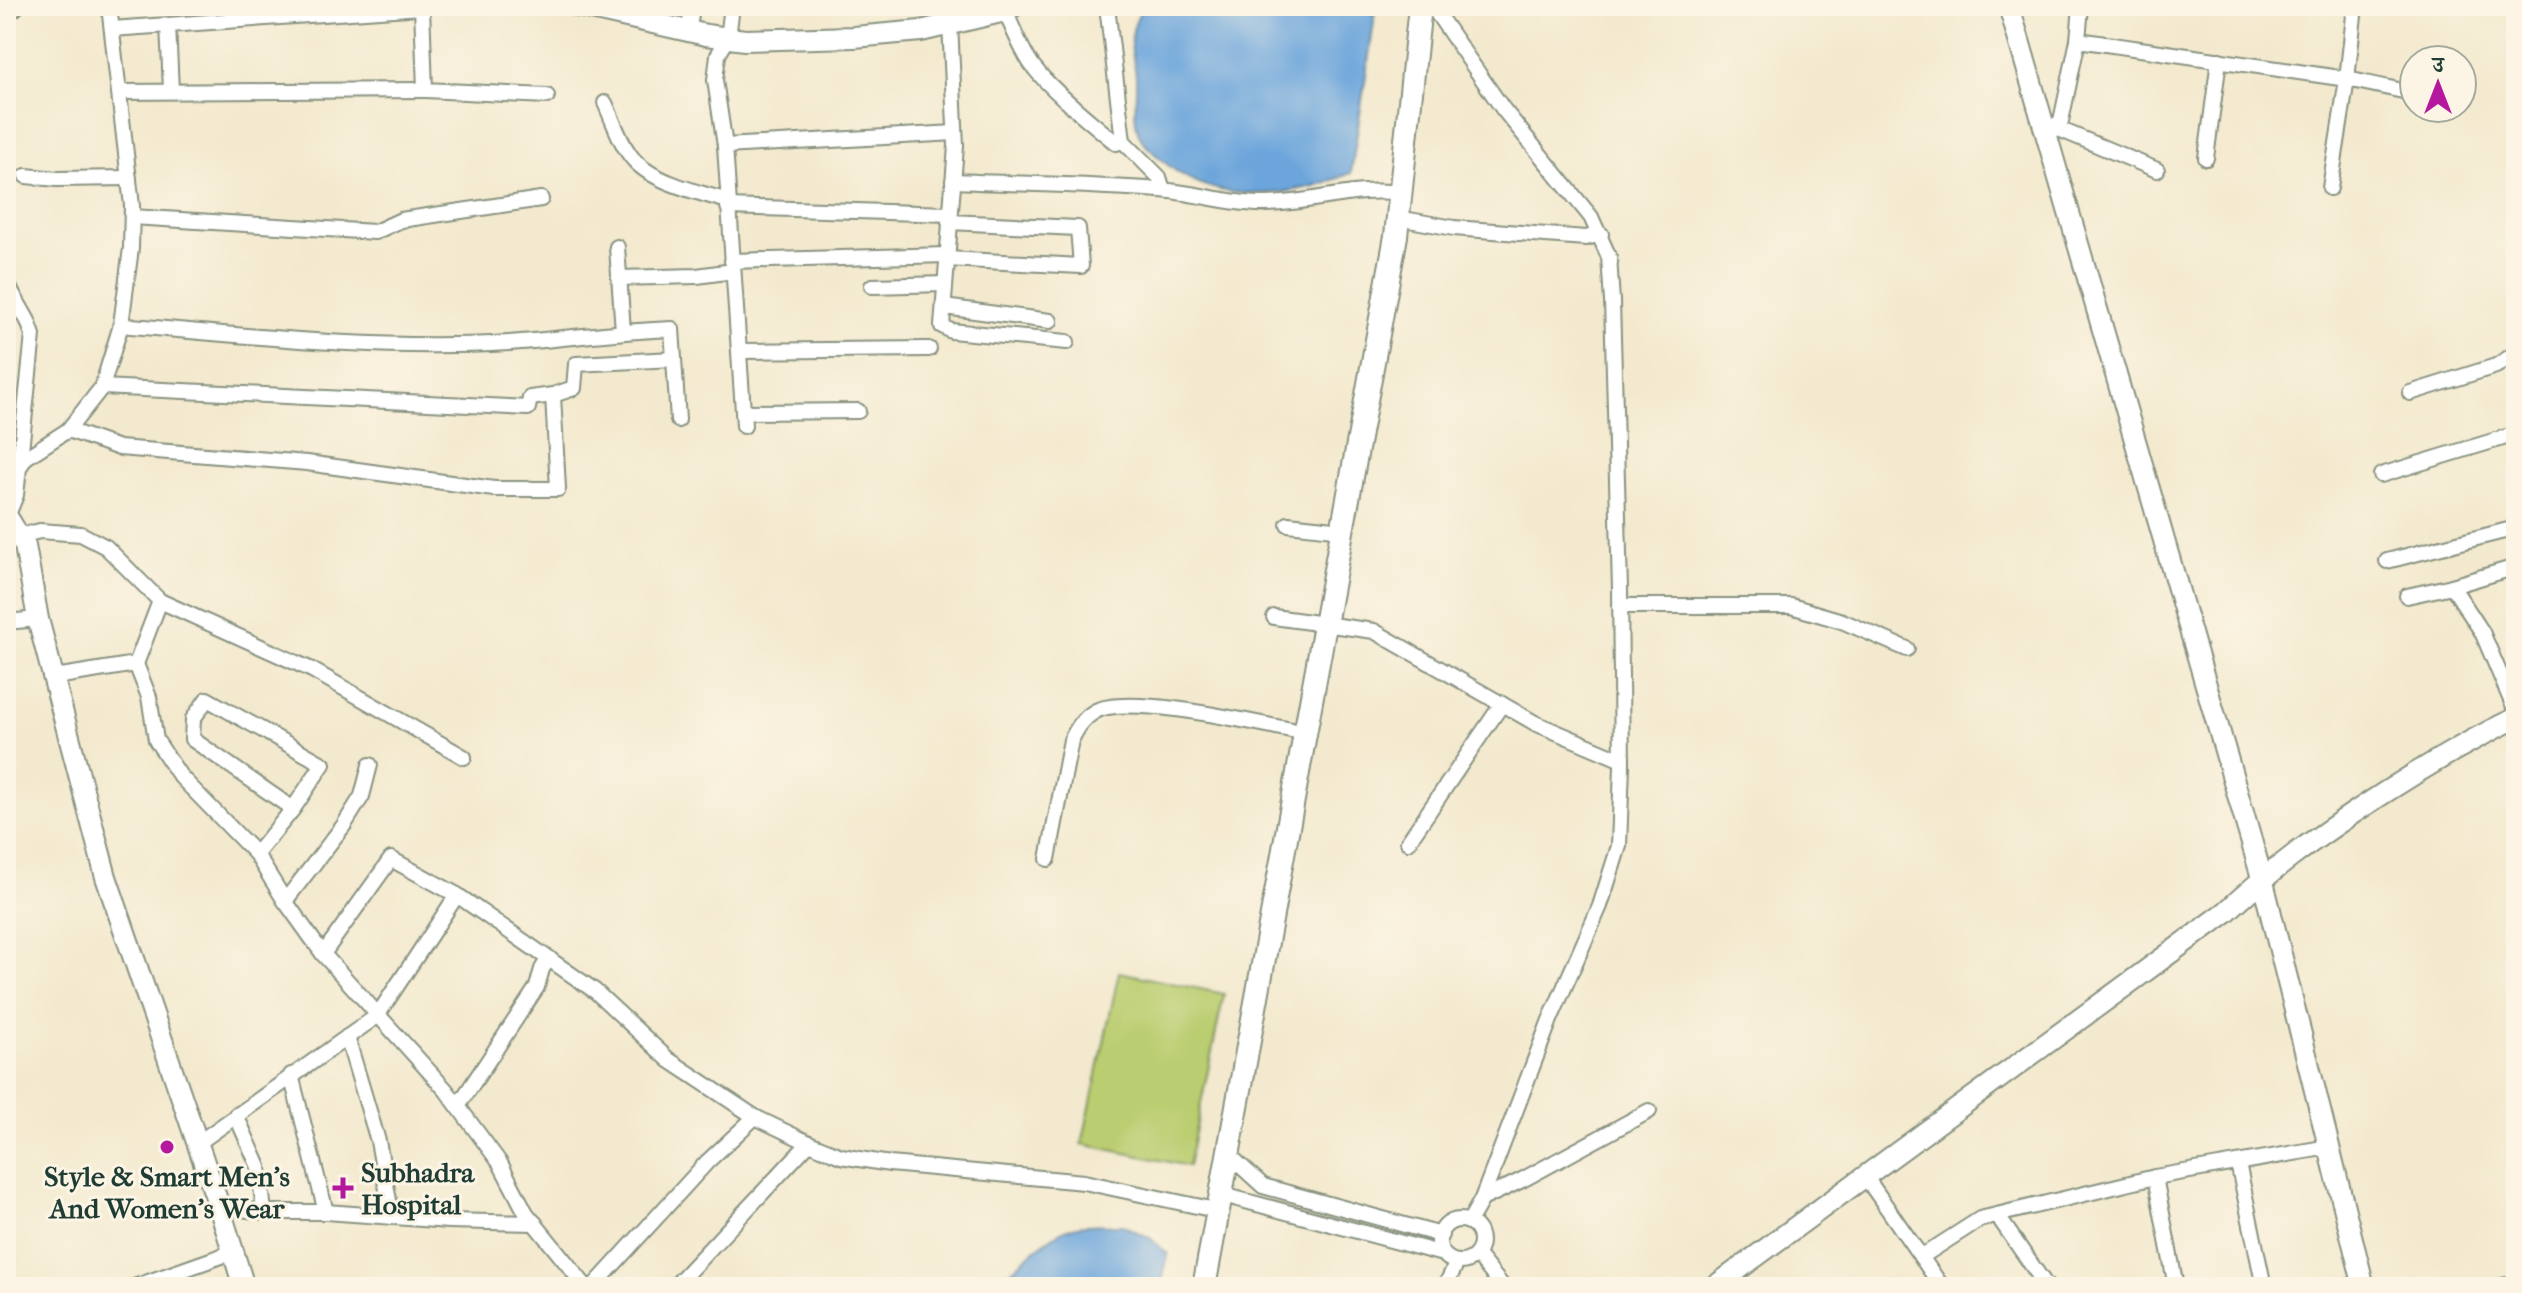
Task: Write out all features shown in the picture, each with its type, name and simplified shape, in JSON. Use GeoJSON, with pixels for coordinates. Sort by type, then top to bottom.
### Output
{"type":"FeatureCollection","features":[{"type":"Feature","properties":{"kind":"main road"},"geometry":{"type":"LineString","coordinates":[[6,7],[13,6]]}},
{"type":"Feature","properties":{"kind":"main road"},"geometry":{"type":"LineString","coordinates":[[581,6],[728,38],[773,40],[921,31],[947,15],[1009,9]]}},
{"type":"Feature","properties":{"kind":"main road"},"geometry":{"type":"LineString","coordinates":[[1204,1287],[1398,218],[1420,6]]}},
{"type":"Feature","properties":{"kind":"main road"},"geometry":{"type":"LineString","coordinates":[[2011,6],[2050,130],[2262,878],[2329,1147],[2357,1286]]}},
{"type":"Feature","properties":{"kind":"main road"},"geometry":{"type":"LineString","coordinates":[[7,516],[25,546],[38,619],[106,877],[244,1287]]}},
{"type":"Feature","properties":{"kind":"main road"},"geometry":{"type":"LineString","coordinates":[[1714,1287],[2226,912],[2262,878],[2435,760],[2516,718]]}},
{"type":"Feature","properties":{"kind":"street"},"geometry":{"type":"LineString","coordinates":[[7,516],[25,458],[68,430],[102,387],[121,325],[127,291],[132,217],[109,6]]}},
{"type":"Feature","properties":{"kind":"street"},"geometry":{"type":"LineString","coordinates":[[112,29],[422,6],[425,90]]}},
{"type":"Feature","properties":{"kind":"street"},"geometry":{"type":"LineString","coordinates":[[689,31],[692,6]]}},
{"type":"Feature","properties":{"kind":"street"},"geometry":{"type":"LineString","coordinates":[[732,6],[728,38],[718,55],[715,80],[725,146],[743,419],[858,411]]}},
{"type":"Feature","properties":{"kind":"street"},"geometry":{"type":"LineString","coordinates":[[1107,6],[1123,141],[1159,177],[1163,190]]}},
{"type":"Feature","properties":{"kind":"street"},"geometry":{"type":"LineString","coordinates":[[1432,6],[1503,109],[1591,217],[1609,257],[1612,301],[1622,760],[1619,846],[1600,906],[1550,1020],[1482,1199],[1469,1222]]}},
{"type":"Feature","properties":{"kind":"street"},"geometry":{"type":"LineString","coordinates":[[2050,130],[2061,121],[2078,40],[2081,6]]}},
{"type":"Feature","properties":{"kind":"street"},"geometry":{"type":"LineString","coordinates":[[2330,188],[2355,6]]}},
{"type":"Feature","properties":{"kind":"street"},"geometry":{"type":"LineString","coordinates":[[1009,9],[1030,62],[1116,143],[1123,141]]}},
{"type":"Feature","properties":{"kind":"street"},"geometry":{"type":"LineString","coordinates":[[947,15],[955,133],[942,326],[951,331],[1067,342]]}},
{"type":"Feature","properties":{"kind":"street"},"geometry":{"type":"LineString","coordinates":[[168,25],[171,90]]}},
{"type":"Feature","properties":{"kind":"street"},"geometry":{"type":"LineString","coordinates":[[2078,40],[2347,79],[2398,90]]}},
{"type":"Feature","properties":{"kind":"street"},"geometry":{"type":"LineString","coordinates":[[2206,158],[2219,60]]}},
{"type":"Feature","properties":{"kind":"street"},"geometry":{"type":"LineString","coordinates":[[120,92],[425,90],[547,96]]}},
{"type":"Feature","properties":{"kind":"street"},"geometry":{"type":"LineString","coordinates":[[605,103],[631,158],[643,169],[728,204],[1078,228],[1081,266],[947,257],[732,266],[697,276],[619,278]]}},
{"type":"Feature","properties":{"kind":"street"},"geometry":{"type":"LineString","coordinates":[[2050,130],[2157,170]]}},
{"type":"Feature","properties":{"kind":"street"},"geometry":{"type":"LineString","coordinates":[[725,146],[955,133]]}},
{"type":"Feature","properties":{"kind":"street"},"geometry":{"type":"LineString","coordinates":[[26,176],[129,178]]}},
{"type":"Feature","properties":{"kind":"street"},"geometry":{"type":"LineString","coordinates":[[953,181],[1163,190],[1262,204],[1359,191],[1400,193]]}},
{"type":"Feature","properties":{"kind":"street"},"geometry":{"type":"LineString","coordinates":[[132,217],[375,232],[401,220],[541,199]]}},
{"type":"Feature","properties":{"kind":"street"},"geometry":{"type":"LineString","coordinates":[[1398,218],[1454,228],[1586,238],[1601,234]]}},
{"type":"Feature","properties":{"kind":"street"},"geometry":{"type":"LineString","coordinates":[[617,247],[623,331]]}},
{"type":"Feature","properties":{"kind":"street"},"geometry":{"type":"LineString","coordinates":[[6,282],[33,335],[22,463]]}},
{"type":"Feature","properties":{"kind":"street"},"geometry":{"type":"LineString","coordinates":[[872,286],[945,284]]}},
{"type":"Feature","properties":{"kind":"street"},"geometry":{"type":"LineString","coordinates":[[944,307],[1050,321]]}},
{"type":"Feature","properties":{"kind":"street"},"geometry":{"type":"LineString","coordinates":[[121,325],[407,344],[508,343],[672,329],[678,420]]}},
{"type":"Feature","properties":{"kind":"street"},"geometry":{"type":"LineString","coordinates":[[740,351],[929,349]]}},
{"type":"Feature","properties":{"kind":"street"},"geometry":{"type":"LineString","coordinates":[[2410,393],[2496,366],[2516,353]]}},
{"type":"Feature","properties":{"kind":"street"},"geometry":{"type":"LineString","coordinates":[[102,387],[498,409],[528,408],[530,398],[574,388],[576,364],[674,359]]}},
{"type":"Feature","properties":{"kind":"street"},"geometry":{"type":"LineString","coordinates":[[68,430],[119,448],[307,463],[494,489],[558,489],[553,395]]}},
{"type":"Feature","properties":{"kind":"street"},"geometry":{"type":"LineString","coordinates":[[2381,475],[2516,434]]}},
{"type":"Feature","properties":{"kind":"street"},"geometry":{"type":"LineString","coordinates":[[1288,524],[1343,530]]}},
{"type":"Feature","properties":{"kind":"street"},"geometry":{"type":"LineString","coordinates":[[2387,561],[2516,528]]}},
{"type":"Feature","properties":{"kind":"street"},"geometry":{"type":"LineString","coordinates":[[19,536],[40,531],[81,534],[106,547],[160,601],[312,670],[464,757]]}},
{"type":"Feature","properties":{"kind":"street"},"geometry":{"type":"LineString","coordinates":[[2407,596],[2516,567]]}},
{"type":"Feature","properties":{"kind":"street"},"geometry":{"type":"LineString","coordinates":[[2452,586],[2482,632],[2516,712]]}},
{"type":"Feature","properties":{"kind":"street"},"geometry":{"type":"LineString","coordinates":[[160,601],[136,664],[149,697],[156,740],[180,776],[256,854],[323,954],[458,1106],[500,1163],[526,1213],[586,1287]]}},
{"type":"Feature","properties":{"kind":"street"},"geometry":{"type":"LineString","coordinates":[[1620,606],[1791,606],[1842,621],[1907,649]]}},
{"type":"Feature","properties":{"kind":"street"},"geometry":{"type":"LineString","coordinates":[[1274,617],[1374,631],[1535,723],[1622,760]]}},
{"type":"Feature","properties":{"kind":"street"},"geometry":{"type":"LineString","coordinates":[[6,622],[38,619]]}},
{"type":"Feature","properties":{"kind":"street"},"geometry":{"type":"LineString","coordinates":[[55,677],[136,664]]}},
{"type":"Feature","properties":{"kind":"street"},"geometry":{"type":"LineString","coordinates":[[256,854],[293,809],[323,764],[207,699],[193,719],[192,739],[293,809]]}},
{"type":"Feature","properties":{"kind":"street"},"geometry":{"type":"LineString","coordinates":[[1408,842],[1502,704]]}},
{"type":"Feature","properties":{"kind":"street"},"geometry":{"type":"LineString","coordinates":[[1048,859],[1071,740],[1079,724],[1096,711],[1119,705],[1163,708],[1306,733]]}},
{"type":"Feature","properties":{"kind":"street"},"geometry":{"type":"LineString","coordinates":[[285,901],[344,825],[362,796],[370,765]]}},
{"type":"Feature","properties":{"kind":"street"},"geometry":{"type":"LineString","coordinates":[[323,954],[391,859],[457,895],[549,958],[595,991],[669,1060],[755,1117],[841,1156],[890,1164],[1084,1182],[1221,1203],[1443,1254],[1457,1262],[1468,1261],[1477,1255],[1482,1243],[1479,1231],[1469,1222],[1457,1220],[1445,1226],[1441,1235],[1443,1254]]}},
{"type":"Feature","properties":{"kind":"street"},"geometry":{"type":"LineString","coordinates":[[198,1143],[377,1016],[457,895]]}},
{"type":"Feature","properties":{"kind":"street"},"geometry":{"type":"LineString","coordinates":[[458,1106],[537,987],[549,958]]}},
{"type":"Feature","properties":{"kind":"street"},"geometry":{"type":"LineString","coordinates":[[347,1037],[378,1141],[392,1217]]}},
{"type":"Feature","properties":{"kind":"street"},"geometry":{"type":"LineString","coordinates":[[291,1075],[326,1212]]}},
{"type":"Feature","properties":{"kind":"street"},"geometry":{"type":"LineString","coordinates":[[1482,1199],[1649,1111]]}},
{"type":"Feature","properties":{"kind":"street"},"geometry":{"type":"LineString","coordinates":[[236,1115],[259,1167],[264,1212]]}},
{"type":"Feature","properties":{"kind":"street"},"geometry":{"type":"LineString","coordinates":[[593,1287],[707,1162],[755,1117]]}},
{"type":"Feature","properties":{"kind":"street"},"geometry":{"type":"LineString","coordinates":[[674,1287],[809,1143]]}},
{"type":"Feature","properties":{"kind":"street"},"geometry":{"type":"LineString","coordinates":[[1921,1257],[1980,1219],[2155,1177],[2329,1147]]}},
{"type":"Feature","properties":{"kind":"street"},"geometry":{"type":"LineString","coordinates":[[1230,1156],[1263,1186],[1441,1235]]}},
{"type":"Feature","properties":{"kind":"street"},"geometry":{"type":"LineString","coordinates":[[2238,1163],[2264,1287]]}},
{"type":"Feature","properties":{"kind":"street"},"geometry":{"type":"LineString","coordinates":[[1865,1176],[1942,1287]]}},
{"type":"Feature","properties":{"kind":"street"},"geometry":{"type":"LineString","coordinates":[[2155,1177],[2176,1287]]}},
{"type":"Feature","properties":{"kind":"street"},"geometry":{"type":"LineString","coordinates":[[219,1206],[264,1212],[326,1212],[449,1221],[535,1223]]}},
{"type":"Feature","properties":{"kind":"street"},"geometry":{"type":"LineString","coordinates":[[1997,1215],[2047,1287]]}},
{"type":"Feature","properties":{"kind":"street"},"geometry":{"type":"LineString","coordinates":[[134,1287],[174,1280],[233,1252]]}},
{"type":"Feature","properties":{"kind":"street"},"geometry":{"type":"LineString","coordinates":[[1477,1255],[1503,1287]]}},
{"type":"Feature","properties":{"kind":"street"},"geometry":{"type":"LineString","coordinates":[[1445,1287],[1457,1262]]}},
{"type":"Feature","properties":{"kind":"street"},"geometry":{"type":"LineString","coordinates":[[2497,1287],[2516,1283]]}},
{"type":"Feature","properties":{"kind":"green space"},"geometry":{"type":"Polygon","coordinates":[[[1119,972],[1224,994],[1188,1166],[1082,1144],[1119,972]]]}},
{"type":"Feature","properties":{"kind":"water"},"geometry":{"type":"Polygon","coordinates":[[[1142,6],[1370,6],[1375,16],[1351,173],[1306,188],[1258,194],[1211,187],[1188,178],[1168,165],[1144,143],[1136,120],[1136,73],[1131,41],[1142,6]]]}},
{"type":"Feature","properties":{"kind":"water"},"geometry":{"type":"Polygon","coordinates":[[[1088,1225],[1122,1225],[1149,1237],[1168,1254],[1161,1287],[998,1287],[1034,1251],[1067,1229],[1088,1225]]]}},
{"type":"Feature","properties":{"kind":"place","name":"Style & Smart Men’s And Women’s Wear"},"geometry":{"type":"Point","coordinates":[167,1147]}},
{"type":"Feature","properties":{"kind":"place","name":"Subhadra Hospital"},"geometry":{"type":"Point","coordinates":[343,1188]}}]}
